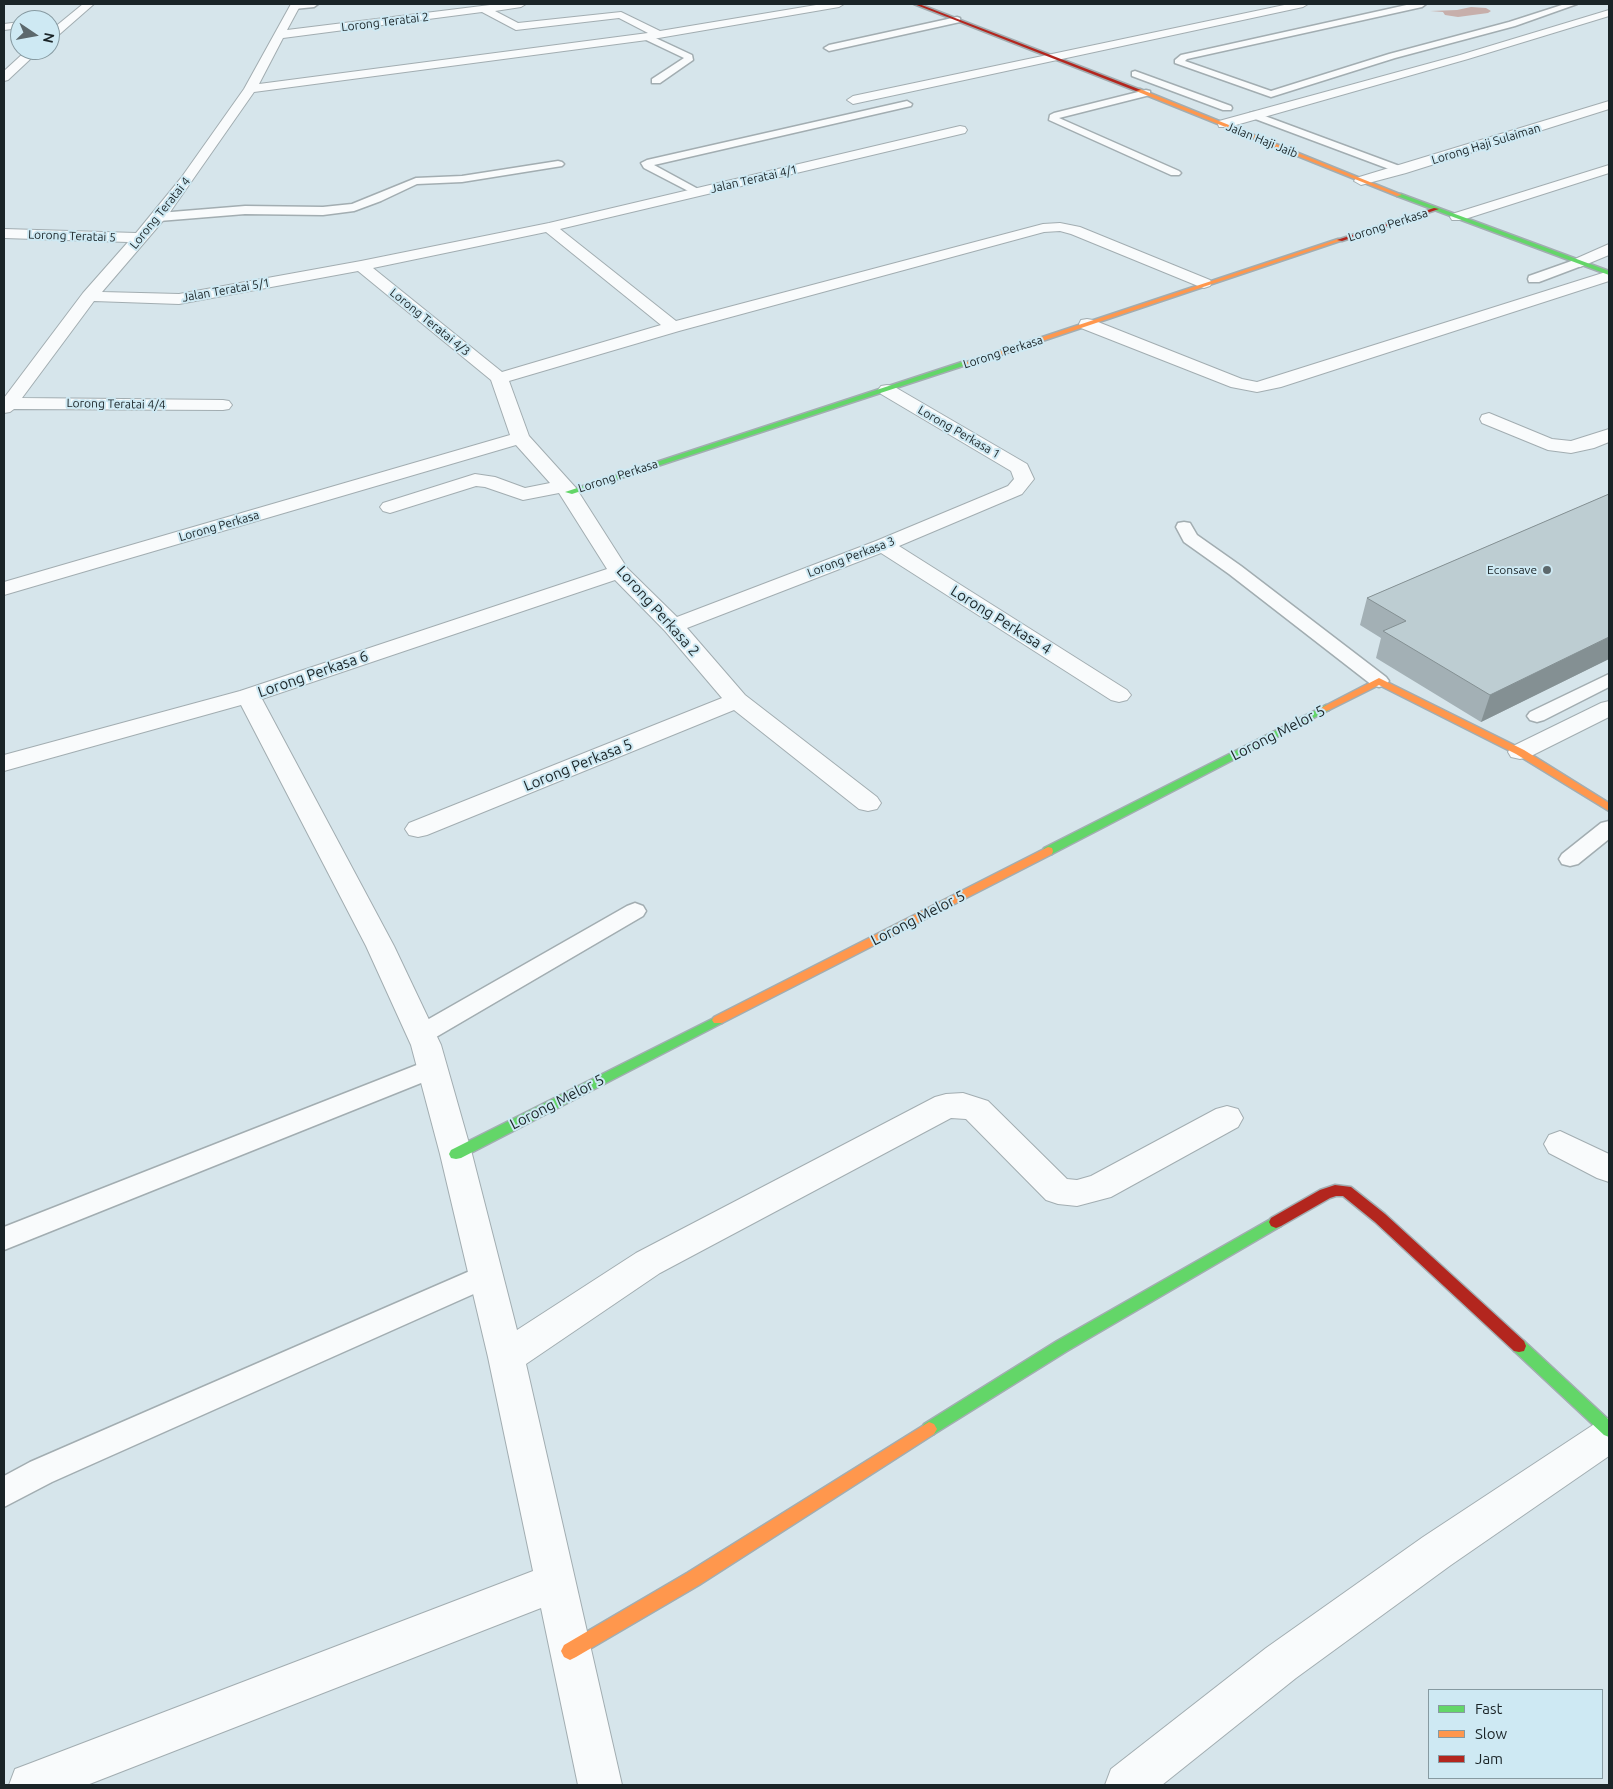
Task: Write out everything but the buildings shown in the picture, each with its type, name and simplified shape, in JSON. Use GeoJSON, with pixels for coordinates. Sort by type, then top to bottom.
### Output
{"type":"FeatureCollection","features":[{"type":"Feature","properties":{"kind":"street"},"geometry":{"type":"LineString","coordinates":[[60,28],[89,4]]}},
{"type":"Feature","properties":{"kind":"street","name":"Lorong Teratai 2"},"geometry":{"type":"LineString","coordinates":[[278,35],[521,4]]}},
{"type":"Feature","properties":{"kind":"street"},"geometry":{"type":"LineString","coordinates":[[250,89],[647,37],[839,4]]}},
{"type":"Feature","properties":{"kind":"street","name":"Jalan Haji Jaib"},"geometry":{"type":"LineString","coordinates":[[916,4],[1146,93],[1436,210],[1580,262],[1609,275]]}},
{"type":"Feature","properties":{"kind":"street"},"geometry":{"type":"LineString","coordinates":[[854,100],[1303,4]]}},
{"type":"Feature","properties":{"kind":"street","name":"Lorong Teratai 4"},"geometry":{"type":"LineString","coordinates":[[7,405],[89,296],[159,217],[250,89],[295,5]]}},
{"type":"Feature","properties":{"kind":"street"},"geometry":{"type":"LineString","coordinates":[[484,9],[516,27],[621,14],[659,35]]}},
{"type":"Feature","properties":{"kind":"street"},"geometry":{"type":"LineString","coordinates":[[1224,124],[1464,57],[1609,13]]}},
{"type":"Feature","properties":{"kind":"street"},"geometry":{"type":"LineString","coordinates":[[60,22],[67,22]]}},
{"type":"Feature","properties":{"kind":"street"},"geometry":{"type":"LineString","coordinates":[[4,77],[23,60]]}},
{"type":"Feature","properties":{"kind":"street","name":"Lorong Haji Sulaiman"},"geometry":{"type":"LineString","coordinates":[[1362,181],[1609,105]]}},
{"type":"Feature","properties":{"kind":"street","name":"Jalan Teratai 4/1"},"geometry":{"type":"LineString","coordinates":[[361,266],[549,227],[960,130]]}},
{"type":"Feature","properties":{"kind":"street"},"geometry":{"type":"LineString","coordinates":[[1457,217],[1609,169]]}},
{"type":"Feature","properties":{"kind":"street","name":"Lorong Perkasa"},"geometry":{"type":"LineString","coordinates":[[567,489],[887,390],[1204,283],[1436,210]]}},
{"type":"Feature","properties":{"kind":"street"},"geometry":{"type":"LineString","coordinates":[[549,227],[673,327]]}},
{"type":"Feature","properties":{"kind":"street"},"geometry":{"type":"LineString","coordinates":[[498,378],[673,327],[1043,228],[1060,227],[1075,230],[1204,283]]}},
{"type":"Feature","properties":{"kind":"street","name":"Lorong Teratai 5"},"geometry":{"type":"LineString","coordinates":[[4,233],[140,238]]}},
{"type":"Feature","properties":{"kind":"street"},"geometry":{"type":"LineString","coordinates":[[1580,262],[1609,249]]}},
{"type":"Feature","properties":{"kind":"street","name":"Jalan Teratai 5/1"},"geometry":{"type":"LineString","coordinates":[[89,296],[178,299],[361,266]]}},
{"type":"Feature","properties":{"kind":"street","name":"Lorong Teratai 4/3"},"geometry":{"type":"LineString","coordinates":[[361,266],[498,378]]}},
{"type":"Feature","properties":{"kind":"street"},"geometry":{"type":"LineString","coordinates":[[1087,324],[1237,383],[1257,387],[1275,384],[1609,275]]}},
{"type":"Feature","properties":{"kind":"street","name":"Lorong Perkasa 2"},"geometry":{"type":"LineString","coordinates":[[498,378],[520,438],[567,489],[619,572],[672,626],[737,700],[868,803]]}},
{"type":"Feature","properties":{"kind":"street","name":"Lorong Perkasa 1"},"geometry":{"type":"LineString","coordinates":[[887,390],[1020,468],[1024,479]]}},
{"type":"Feature","properties":{"kind":"street","name":"Lorong Teratai 4/4"},"geometry":{"type":"LineString","coordinates":[[7,405],[223,405]]}},
{"type":"Feature","properties":{"kind":"street"},"geometry":{"type":"LineString","coordinates":[[1489,419],[1548,444],[1571,447],[1587,444],[1609,436]]}},
{"type":"Feature","properties":{"kind":"street","name":"Lorong Perkasa"},"geometry":{"type":"LineString","coordinates":[[4,589],[520,438]]}},
{"type":"Feature","properties":{"kind":"street","name":"Lorong Perkasa 3"},"geometry":{"type":"LineString","coordinates":[[672,626],[883,545],[1015,490],[1024,479]]}},
{"type":"Feature","properties":{"kind":"street"},"geometry":{"type":"LineString","coordinates":[[390,507],[476,480],[488,481],[523,494],[567,489]]}},
{"type":"Feature","properties":{"kind":"street","name":"Lorong Perkasa 4"},"geometry":{"type":"LineString","coordinates":[[883,545],[1120,695]]}},
{"type":"Feature","properties":{"kind":"street","name":"Lorong Perkasa 6"},"geometry":{"type":"LineString","coordinates":[[4,764],[248,696],[619,572]]}},
{"type":"Feature","properties":{"kind":"street"},"geometry":{"type":"LineString","coordinates":[[1380,681],[1406,696],[1520,752],[1609,808]]}},
{"type":"Feature","properties":{"kind":"street","name":"Lorong Melor 5"},"geometry":{"type":"LineString","coordinates":[[456,1154],[1380,681]]}},
{"type":"Feature","properties":{"kind":"street"},"geometry":{"type":"LineString","coordinates":[[248,696],[380,946],[422,1034],[456,1154],[506,1357],[600,1785]]}},
{"type":"Feature","properties":{"kind":"street","name":"Lorong Perkasa 5"},"geometry":{"type":"LineString","coordinates":[[418,829],[737,700]]}},
{"type":"Feature","properties":{"kind":"street"},"geometry":{"type":"LineString","coordinates":[[1520,752],[1609,708]]}},
{"type":"Feature","properties":{"kind":"street"},"geometry":{"type":"LineString","coordinates":[[506,1357],[648,1263],[946,1106],[963,1105],[977,1110],[1058,1191],[1077,1193],[1099,1188],[1227,1118]]}},
{"type":"Feature","properties":{"kind":"street"},"geometry":{"type":"LineString","coordinates":[[1560,1144],[1609,1169]]}},
{"type":"Feature","properties":{"kind":"street"},"geometry":{"type":"LineString","coordinates":[[570,1651],[693,1580],[822,1496],[1062,1346],[1335,1190],[1346,1191],[1380,1218],[1609,1430]]}},
{"type":"Feature","properties":{"kind":"street"},"geometry":{"type":"LineString","coordinates":[[1127,1785],[1288,1657],[1437,1550],[1609,1435]]}},
{"type":"Feature","properties":{"kind":"street"},"geometry":{"type":"LineString","coordinates":[[32,1785],[555,1582]]}},
{"type":"Feature","properties":{"kind":"lane"},"geometry":{"type":"LineString","coordinates":[[295,5],[314,4]]}},
{"type":"Feature","properties":{"kind":"lane"},"geometry":{"type":"LineString","coordinates":[[1271,94],[1180,63],[1180,60],[1194,55],[1422,4]]}},
{"type":"Feature","properties":{"kind":"lane"},"geometry":{"type":"LineString","coordinates":[[1252,101],[1392,56],[1512,24],[1573,4]]}},
{"type":"Feature","properties":{"kind":"lane"},"geometry":{"type":"LineString","coordinates":[[829,48],[957,20]]}},
{"type":"Feature","properties":{"kind":"lane"},"geometry":{"type":"LineString","coordinates":[[647,37],[689,57],[688,60],[656,81]]}},
{"type":"Feature","properties":{"kind":"lane"},"geometry":{"type":"LineString","coordinates":[[1135,74],[1207,100],[1231,106],[1198,114]]}},
{"type":"Feature","properties":{"kind":"lane"},"geometry":{"type":"LineString","coordinates":[[1240,92],[1255,89]]}},
{"type":"Feature","properties":{"kind":"lane"},"geometry":{"type":"LineString","coordinates":[[1146,93],[1058,115],[1054,117],[1054,120],[1175,173]]}},
{"type":"Feature","properties":{"kind":"lane"},"geometry":{"type":"LineString","coordinates":[[1181,107],[1224,96]]}},
{"type":"Feature","properties":{"kind":"lane"},"geometry":{"type":"LineString","coordinates":[[696,192],[648,166],[648,163],[907,104]]}},
{"type":"Feature","properties":{"kind":"lane"},"geometry":{"type":"LineString","coordinates":[[1254,115],[1402,170]]}},
{"type":"Feature","properties":{"kind":"lane"},"geometry":{"type":"LineString","coordinates":[[159,217],[245,210],[323,211],[369,202],[416,181],[462,178],[558,164]]}},
{"type":"Feature","properties":{"kind":"lane"},"geometry":{"type":"LineString","coordinates":[[1534,279],[1580,262]]}},
{"type":"Feature","properties":{"kind":"lane"},"geometry":{"type":"LineString","coordinates":[[1184,527],[1190,538],[1380,681]]}},
{"type":"Feature","properties":{"kind":"lane"},"geometry":{"type":"LineString","coordinates":[[1537,716],[1609,680]]}},
{"type":"Feature","properties":{"kind":"lane"},"geometry":{"type":"LineString","coordinates":[[1570,859],[1609,828]]}},
{"type":"Feature","properties":{"kind":"lane"},"geometry":{"type":"LineString","coordinates":[[422,1034],[635,911]]}},
{"type":"Feature","properties":{"kind":"lane"},"geometry":{"type":"LineString","coordinates":[[4,1240],[432,1068]]}},
{"type":"Feature","properties":{"kind":"lane"},"geometry":{"type":"LineString","coordinates":[[4,1492],[41,1472],[486,1276]]}},
{"type":"Feature","properties":{"kind":"shaded area"},"geometry":{"type":"Polygon","coordinates":[[[1471,7],[1486,8],[1491,11],[1458,17],[1445,15],[1443,12],[1430,11],[1457,10],[1471,7]]]}},
{"type":"Feature","properties":{"kind":"traffic: fast"},"geometry":{"type":"LineString","coordinates":[[1399,195],[1609,273]]}},
{"type":"Feature","properties":{"kind":"traffic: fast"},"geometry":{"type":"LineString","coordinates":[[569,492],[965,364]]}},
{"type":"Feature","properties":{"kind":"traffic: fast"},"geometry":{"type":"LineString","coordinates":[[1048,851],[1326,708]]}},
{"type":"Feature","properties":{"kind":"traffic: fast"},"geometry":{"type":"LineString","coordinates":[[456,1154],[718,1020]]}},
{"type":"Feature","properties":{"kind":"traffic: fast"},"geometry":{"type":"LineString","coordinates":[[929,1429],[1062,1346],[1276,1222]]}},
{"type":"Feature","properties":{"kind":"traffic: fast"},"geometry":{"type":"LineString","coordinates":[[1519,1346],[1609,1430]]}},
{"type":"Feature","properties":{"kind":"traffic: slow"},"geometry":{"type":"LineString","coordinates":[[1138,90],[1399,195]]}},
{"type":"Feature","properties":{"kind":"traffic: slow"},"geometry":{"type":"LineString","coordinates":[[965,364],[1340,240]]}},
{"type":"Feature","properties":{"kind":"traffic: slow"},"geometry":{"type":"LineString","coordinates":[[1326,708],[1379,681],[1520,752],[1609,808]]}},
{"type":"Feature","properties":{"kind":"traffic: slow"},"geometry":{"type":"LineString","coordinates":[[718,1020],[1048,851]]}},
{"type":"Feature","properties":{"kind":"traffic: slow"},"geometry":{"type":"LineString","coordinates":[[570,1651],[693,1579],[929,1429]]}},
{"type":"Feature","properties":{"kind":"traffic: jam"},"geometry":{"type":"LineString","coordinates":[[916,4],[1138,90]]}},
{"type":"Feature","properties":{"kind":"traffic: jam"},"geometry":{"type":"LineString","coordinates":[[1340,240],[1436,209]]}},
{"type":"Feature","properties":{"kind":"traffic: jam"},"geometry":{"type":"LineString","coordinates":[[1276,1222],[1325,1194],[1335,1190],[1346,1191],[1380,1218],[1519,1346]]}},
{"type":"Feature","properties":{"kind":"place","name":"Econsave"},"geometry":{"type":"Point","coordinates":[1547,570]}}]}
